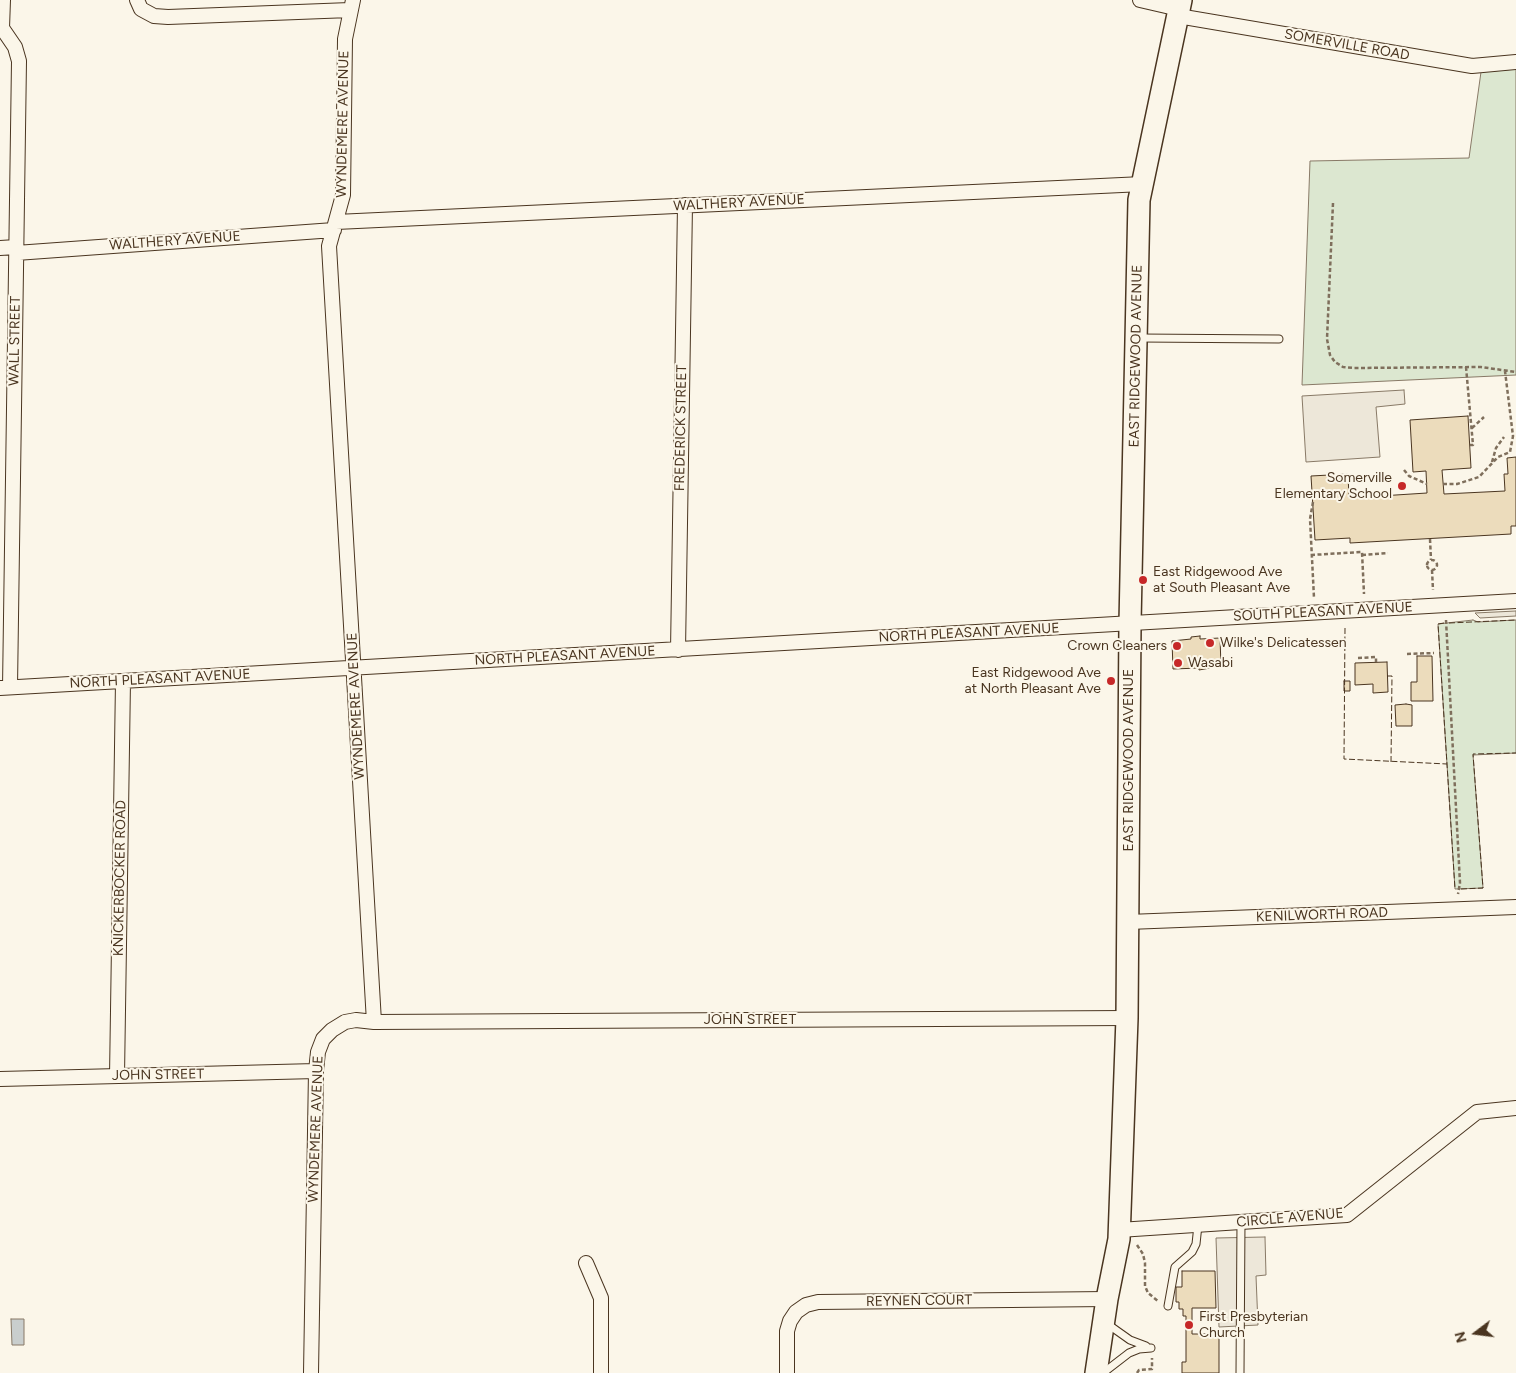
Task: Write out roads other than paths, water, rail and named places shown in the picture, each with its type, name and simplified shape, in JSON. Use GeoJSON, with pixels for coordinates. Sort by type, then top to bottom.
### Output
{"type":"FeatureCollection","features":[{"type":"Feature","properties":{"kind":"main road","name":"EAST RIDGEWOOD AVENUE"},"geometry":{"type":"LineString","coordinates":[[1096,1373],[1103,1321],[1119,1239],[1126,1236],[1130,623],[1139,200],[1179,8]]}},
{"type":"Feature","properties":{"kind":"street","name":"WALL STREET"},"geometry":{"type":"LineString","coordinates":[[3,0],[1,28],[16,47],[19,61],[5,688]]}},
{"type":"Feature","properties":{"kind":"street"},"geometry":{"type":"LineString","coordinates":[[138,0],[141,9],[154,16],[352,5]]}},
{"type":"Feature","properties":{"kind":"street","name":"SOMERVILLE ROAD"},"geometry":{"type":"LineString","coordinates":[[1140,0],[1472,66],[1516,62]]}},
{"type":"Feature","properties":{"kind":"street","name":"WYNDEMERE AVENUE"},"geometry":{"type":"LineString","coordinates":[[312,1373],[316,1071],[318,1052],[323,1039],[332,1030],[345,1022],[356,1020],[374,1022],[329,246],[343,195],[345,39],[352,5]]}},
{"type":"Feature","properties":{"kind":"street","name":"WALTHERY AVENUE"},"geometry":{"type":"LineString","coordinates":[[0,248],[16,250],[335,226],[685,205],[1143,184]]}},
{"type":"Feature","properties":{"kind":"street","name":"FREDERICK STREET"},"geometry":{"type":"LineString","coordinates":[[678,650],[685,205]]}},
{"type":"Feature","properties":{"kind":"street","name":"SOUTH PLEASANT AVENUE"},"geometry":{"type":"LineString","coordinates":[[1130,623],[1516,601]]}},
{"type":"Feature","properties":{"kind":"street","name":"NORTH PLEASANT AVENUE"},"geometry":{"type":"LineString","coordinates":[[5,688],[1130,623]]}},
{"type":"Feature","properties":{"kind":"street","name":"KNICKERBOCKER ROAD"},"geometry":{"type":"LineString","coordinates":[[117,1076],[123,681]]}},
{"type":"Feature","properties":{"kind":"street","name":"KENILWORTH ROAD"},"geometry":{"type":"LineString","coordinates":[[1128,922],[1516,907]]}},
{"type":"Feature","properties":{"kind":"street","name":"JOHN STREET"},"geometry":{"type":"LineString","coordinates":[[374,1022],[1127,1018]]}},
{"type":"Feature","properties":{"kind":"street","name":"JOHN STREET"},"geometry":{"type":"LineString","coordinates":[[0,1078],[316,1071]]}},
{"type":"Feature","properties":{"kind":"street","name":"CIRCLE AVENUE"},"geometry":{"type":"LineString","coordinates":[[1126,1236],[1198,1225],[1347,1215],[1478,1112],[1516,1108]]}},
{"type":"Feature","properties":{"kind":"street"},"geometry":{"type":"LineString","coordinates":[[586,1263],[601,1298],[601,1373]]}},
{"type":"Feature","properties":{"kind":"street","name":"REYNEN COURT"},"geometry":{"type":"LineString","coordinates":[[787,1373],[787,1331],[790,1321],[796,1312],[806,1305],[818,1302],[1107,1299]]}},
{"type":"Feature","properties":{"kind":"lane"},"geometry":{"type":"LineString","coordinates":[[1136,338],[1278,339]]}},
{"type":"Feature","properties":{"kind":"lane"},"geometry":{"type":"LineString","coordinates":[[1240,1373],[1241,1222]]}},
{"type":"Feature","properties":{"kind":"lane"},"geometry":{"type":"LineString","coordinates":[[1168,1306],[1175,1267],[1192,1252],[1196,1244],[1198,1225]]}},
{"type":"Feature","properties":{"kind":"lane"},"geometry":{"type":"LineString","coordinates":[[1103,1321],[1130,1340],[1151,1348],[1139,1349],[1128,1353],[1103,1373]]}},
{"type":"Feature","properties":{"kind":"place","name":"Somerville Elementary School"},"geometry":{"type":"Point","coordinates":[1402,486]}},
{"type":"Feature","properties":{"kind":"place","name":"East Ridgewood Ave at South Pleasant Ave"},"geometry":{"type":"Point","coordinates":[1143,580]}},
{"type":"Feature","properties":{"kind":"place","name":"Wilke's Delicatessen"},"geometry":{"type":"Point","coordinates":[1210,643]}},
{"type":"Feature","properties":{"kind":"place","name":"Crown Cleaners"},"geometry":{"type":"Point","coordinates":[1177,646]}},
{"type":"Feature","properties":{"kind":"place","name":"Wasabi"},"geometry":{"type":"Point","coordinates":[1178,663]}},
{"type":"Feature","properties":{"kind":"place","name":"East Ridgewood Ave at North Pleasant Ave"},"geometry":{"type":"Point","coordinates":[1111,681]}},
{"type":"Feature","properties":{"kind":"place","name":"First Presbyterian Church"},"geometry":{"type":"Point","coordinates":[1189,1325]}}]}
